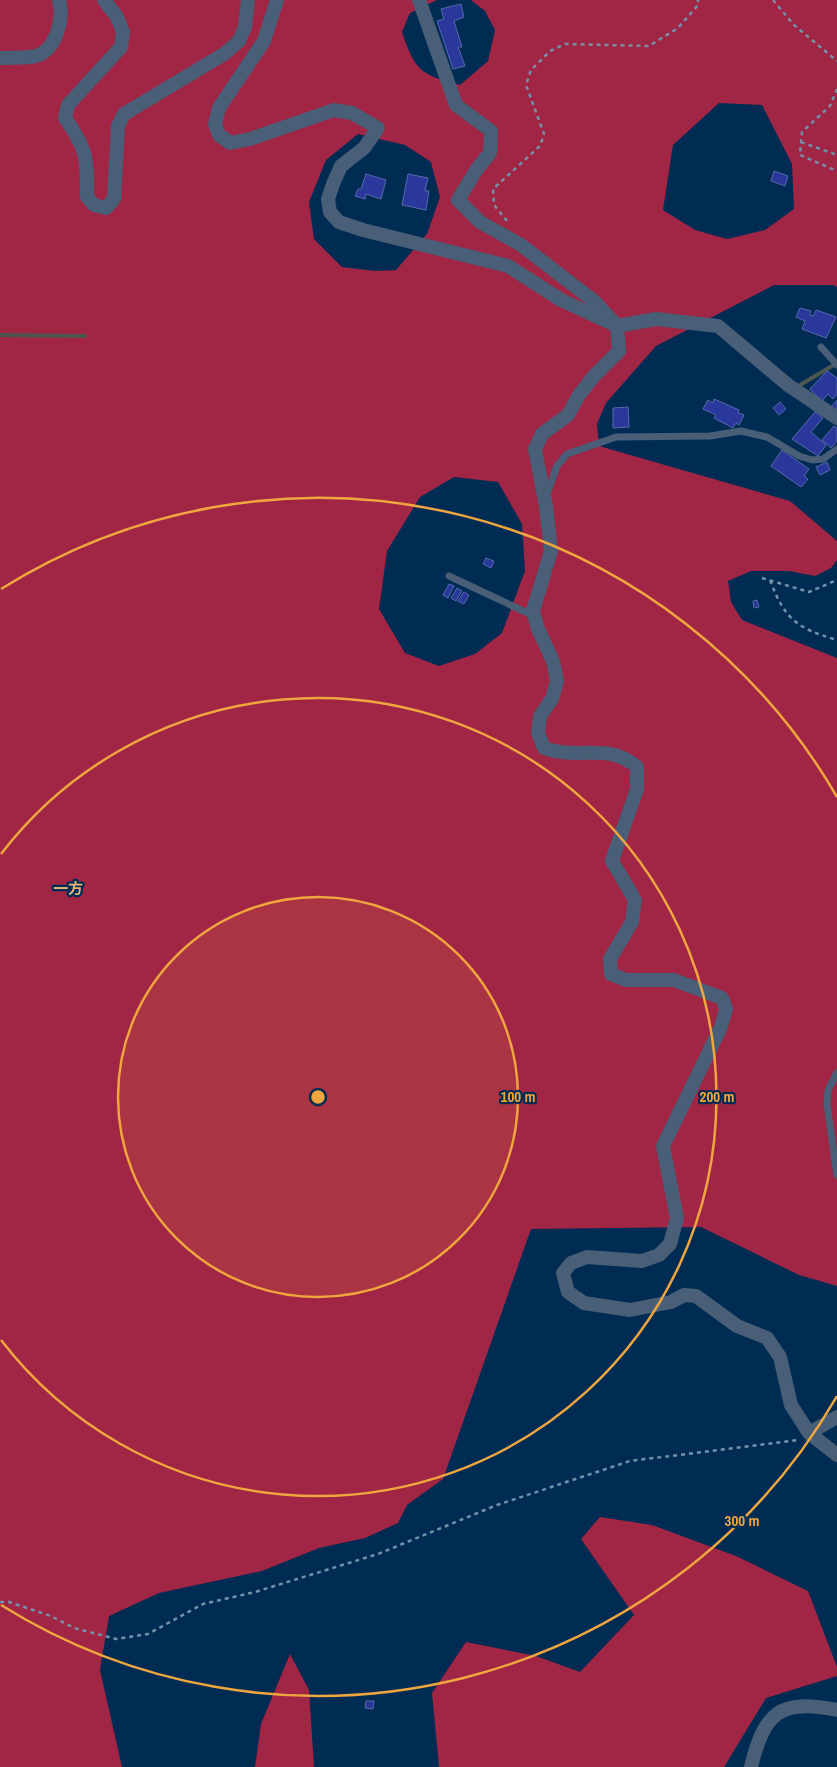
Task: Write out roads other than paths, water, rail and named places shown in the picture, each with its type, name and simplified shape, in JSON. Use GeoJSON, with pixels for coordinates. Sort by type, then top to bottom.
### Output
{"type":"FeatureCollection","features":[{"type":"Feature","properties":{"kind":"street"},"geometry":{"type":"LineString","coordinates":[[0,58],[38,55],[50,46],[58,31],[62,9],[59,0]]}},
{"type":"Feature","properties":{"kind":"street"},"geometry":{"type":"LineString","coordinates":[[104,0],[117,17],[123,32],[121,47],[68,105],[65,118],[82,141],[87,162],[87,197],[94,205],[106,208],[114,199],[118,126],[124,114],[224,54],[239,41],[245,27],[248,0]]}},
{"type":"Feature","properties":{"kind":"street"},"geometry":{"type":"LineString","coordinates":[[277,0],[264,41],[219,108],[215,124],[219,135],[230,142],[250,139],[334,110],[352,113],[371,122],[378,128],[364,148],[341,166],[332,184],[328,199],[330,212],[339,222],[508,266],[561,300],[617,326],[656,319],[718,326],[788,386],[837,418]]}},
{"type":"Feature","properties":{"kind":"street"},"geometry":{"type":"LineString","coordinates":[[419,0],[456,105],[490,130],[490,153],[477,169],[458,200],[480,222],[521,245],[594,301],[617,326],[620,351],[594,376],[579,395],[568,415],[542,434],[535,449],[551,551],[533,611],[553,661],[557,681],[552,699],[540,716],[538,733],[544,748],[558,753],[614,753],[629,760],[637,767],[637,789],[612,861],[635,900],[632,922],[610,959],[611,974],[626,980],[674,980],[722,998],[726,1009],[721,1027],[663,1146],[677,1218],[670,1244],[659,1255],[642,1261],[587,1257],[571,1262],[562,1274],[568,1292],[584,1303],[630,1310],[671,1302],[684,1295],[696,1296],[737,1326],[767,1338],[780,1357],[791,1404],[809,1433],[837,1454]]}},
{"type":"Feature","properties":{"kind":"street"},"geometry":{"type":"LineString","coordinates":[[809,1433],[837,1417]]}},
{"type":"Feature","properties":{"kind":"street"},"geometry":{"type":"LineString","coordinates":[[751,1767],[760,1734],[776,1712],[793,1707],[817,1705],[837,1710]]}},
{"type":"Feature","properties":{"kind":"lane"},"geometry":{"type":"LineString","coordinates":[[822,347],[837,365]]}},
{"type":"Feature","properties":{"kind":"lane"},"geometry":{"type":"LineString","coordinates":[[544,499],[557,466],[567,454],[616,437],[710,436],[741,431],[767,437],[799,456],[812,460],[823,459],[837,449]]}},
{"type":"Feature","properties":{"kind":"lane"},"geometry":{"type":"LineString","coordinates":[[449,576],[534,616]]}},
{"type":"Feature","properties":{"kind":"lane"},"geometry":{"type":"LineString","coordinates":[[837,1073],[828,1090],[826,1104],[837,1175]]}},
{"type":"Feature","properties":{"kind":"waterway"},"geometry":{"type":"LineString","coordinates":[[0,335],[85,336]]}},
{"type":"Feature","properties":{"kind":"waterway"},"geometry":{"type":"LineString","coordinates":[[800,385],[832,366]]}},
{"type":"Feature","properties":{"kind":"district","name":"一方"},"geometry":{"type":"Point","coordinates":[68,889]}}]}
